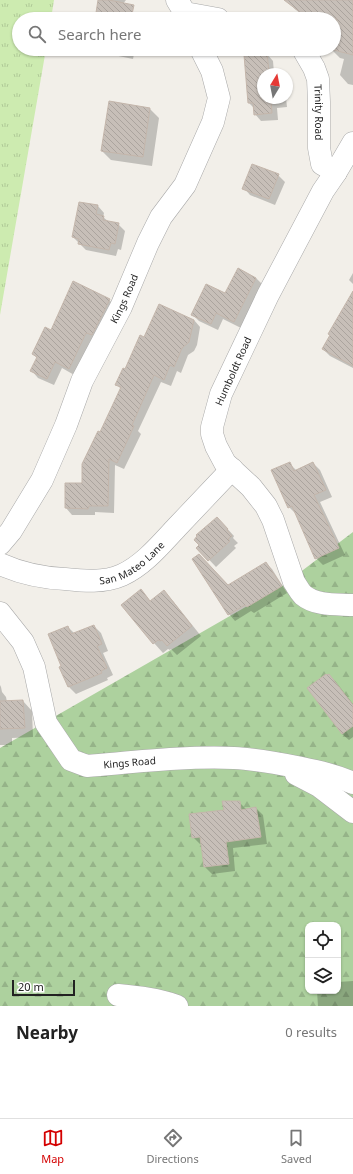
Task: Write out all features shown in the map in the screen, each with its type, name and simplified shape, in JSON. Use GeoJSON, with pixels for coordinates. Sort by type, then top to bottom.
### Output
{"type":"FeatureCollection","features":[{"type":"Feature","properties":{"kind":"street","name":"Kings Road"},"geometry":{"type":"LineString","coordinates":[[0,544],[11,530],[42,480],[66,425],[82,381],[122,307],[148,243],[161,217],[185,184],[213,122],[219,98],[212,72],[205,56]]}},
{"type":"Feature","properties":{"kind":"street","name":"Trinity Road"},"geometry":{"type":"LineString","coordinates":[[307,56],[318,78],[319,148],[322,164],[336,172]]}},
{"type":"Feature","properties":{"kind":"street","name":"Humboldt Road"},"geometry":{"type":"LineString","coordinates":[[353,143],[323,191],[268,295],[232,370],[219,401],[212,427],[212,434],[216,446],[225,462],[251,487],[266,506],[273,520],[294,582],[299,591],[304,596],[319,602],[353,605]]}},
{"type":"Feature","properties":{"kind":"street","name":"San Mateo Lane"},"geometry":{"type":"LineString","coordinates":[[0,564],[22,572],[57,579],[101,580],[122,575],[135,568],[151,554],[232,469]]}},
{"type":"Feature","properties":{"kind":"street","name":"Kings Road"},"geometry":{"type":"LineString","coordinates":[[0,613],[23,642],[34,667],[46,723],[71,760],[87,766],[195,758],[235,758],[274,763],[310,770],[343,778],[353,783]]}},
{"type":"Feature","properties":{"kind":"street"},"geometry":{"type":"LineString","coordinates":[[274,763],[319,786],[353,812]]}},
{"type":"Feature","properties":{"kind":"street"},"geometry":{"type":"LineString","coordinates":[[118,995],[163,1001],[177,1006]]}},
{"type":"Feature","properties":{"kind":"green space"},"geometry":{"type":"Polygon","coordinates":[[[0,0],[54,0],[52,12],[12,12],[12,56],[45,56],[0,315],[0,0]]]}},
{"type":"Feature","properties":{"kind":"green space"},"geometry":{"type":"Polygon","coordinates":[[[353,532],[353,1006],[0,1006],[0,748],[282,586],[353,532]]]}},
{"type":"Feature","properties":{"kind":"building"},"geometry":{"type":"Polygon","coordinates":[[[98,0],[109,0],[134,5],[132,12],[96,12],[98,0]]]}},
{"type":"Feature","properties":{"kind":"building"},"geometry":{"type":"Polygon","coordinates":[[[284,0],[353,0],[353,55],[341,52],[341,12],[300,12],[284,0]]]}},
{"type":"Feature","properties":{"kind":"building"},"geometry":{"type":"Polygon","coordinates":[[[244,56],[267,56],[269,68],[257,68],[257,104],[271,104],[272,113],[254,115],[253,103],[248,103],[244,56]]]}},
{"type":"Feature","properties":{"kind":"building"},"geometry":{"type":"Polygon","coordinates":[[[109,101],[150,108],[143,157],[101,151],[109,101]]]}},
{"type":"Feature","properties":{"kind":"building"},"geometry":{"type":"Polygon","coordinates":[[[252,164],[279,174],[269,199],[242,189],[252,164]]]}},
{"type":"Feature","properties":{"kind":"building"},"geometry":{"type":"Polygon","coordinates":[[[79,202],[98,205],[96,214],[104,216],[103,220],[119,223],[115,244],[111,243],[109,250],[78,244],[79,239],[72,237],[79,202]]]}},
{"type":"Feature","properties":{"kind":"building"},"geometry":{"type":"Polygon","coordinates":[[[238,268],[256,278],[234,322],[216,313],[211,324],[191,315],[206,284],[225,293],[238,268]]]}},
{"type":"Feature","properties":{"kind":"building"},"geometry":{"type":"Polygon","coordinates":[[[73,281],[110,299],[92,335],[86,333],[69,369],[55,362],[47,379],[30,371],[37,357],[32,354],[45,327],[51,330],[73,281]]]}},
{"type":"Feature","properties":{"kind":"building"},"geometry":{"type":"Polygon","coordinates":[[[353,291],[353,366],[322,349],[330,335],[328,334],[353,291]]]}},
{"type":"Feature","properties":{"kind":"building"},"geometry":{"type":"Polygon","coordinates":[[[159,304],[194,320],[189,342],[182,348],[174,367],[170,365],[164,380],[154,375],[132,425],[134,426],[117,463],[109,459],[108,506],[89,506],[88,509],[65,508],[65,483],[82,483],[82,464],[98,431],[100,432],[121,387],[115,385],[123,368],[125,369],[140,335],[144,337],[159,304]]]}},
{"type":"Feature","properties":{"kind":"building"},"geometry":{"type":"Polygon","coordinates":[[[290,462],[294,471],[313,462],[326,490],[314,495],[339,548],[315,559],[292,506],[288,508],[271,470],[290,462]]]}},
{"type":"Feature","properties":{"kind":"building"},"geometry":{"type":"Polygon","coordinates":[[[217,517],[232,536],[228,539],[230,541],[208,561],[196,548],[199,545],[194,540],[197,536],[196,535],[217,517]]]}},
{"type":"Feature","properties":{"kind":"building"},"geometry":{"type":"Polygon","coordinates":[[[199,554],[228,585],[266,562],[282,586],[247,607],[245,605],[228,615],[192,559],[199,554]]]}},
{"type":"Feature","properties":{"kind":"building"},"geometry":{"type":"Polygon","coordinates":[[[141,589],[150,601],[164,590],[192,626],[167,646],[162,640],[158,640],[153,644],[121,605],[141,589]]]}},
{"type":"Feature","properties":{"kind":"building"},"geometry":{"type":"Polygon","coordinates":[[[94,625],[102,644],[97,646],[107,668],[101,671],[102,673],[68,687],[59,667],[61,666],[48,634],[68,626],[71,634],[94,625]]]}},
{"type":"Feature","properties":{"kind":"building"},"geometry":{"type":"Polygon","coordinates":[[[326,674],[329,674],[353,705],[353,726],[342,734],[307,688],[326,674]]]}},
{"type":"Feature","properties":{"kind":"building"},"geometry":{"type":"Polygon","coordinates":[[[23,700],[25,728],[0,729],[0,701],[23,700]]]}},
{"type":"Feature","properties":{"kind":"building"},"geometry":{"type":"Polygon","coordinates":[[[222,801],[240,801],[241,810],[256,807],[261,837],[226,842],[229,864],[204,867],[200,837],[192,838],[189,814],[224,810],[222,801]]]}}]}
